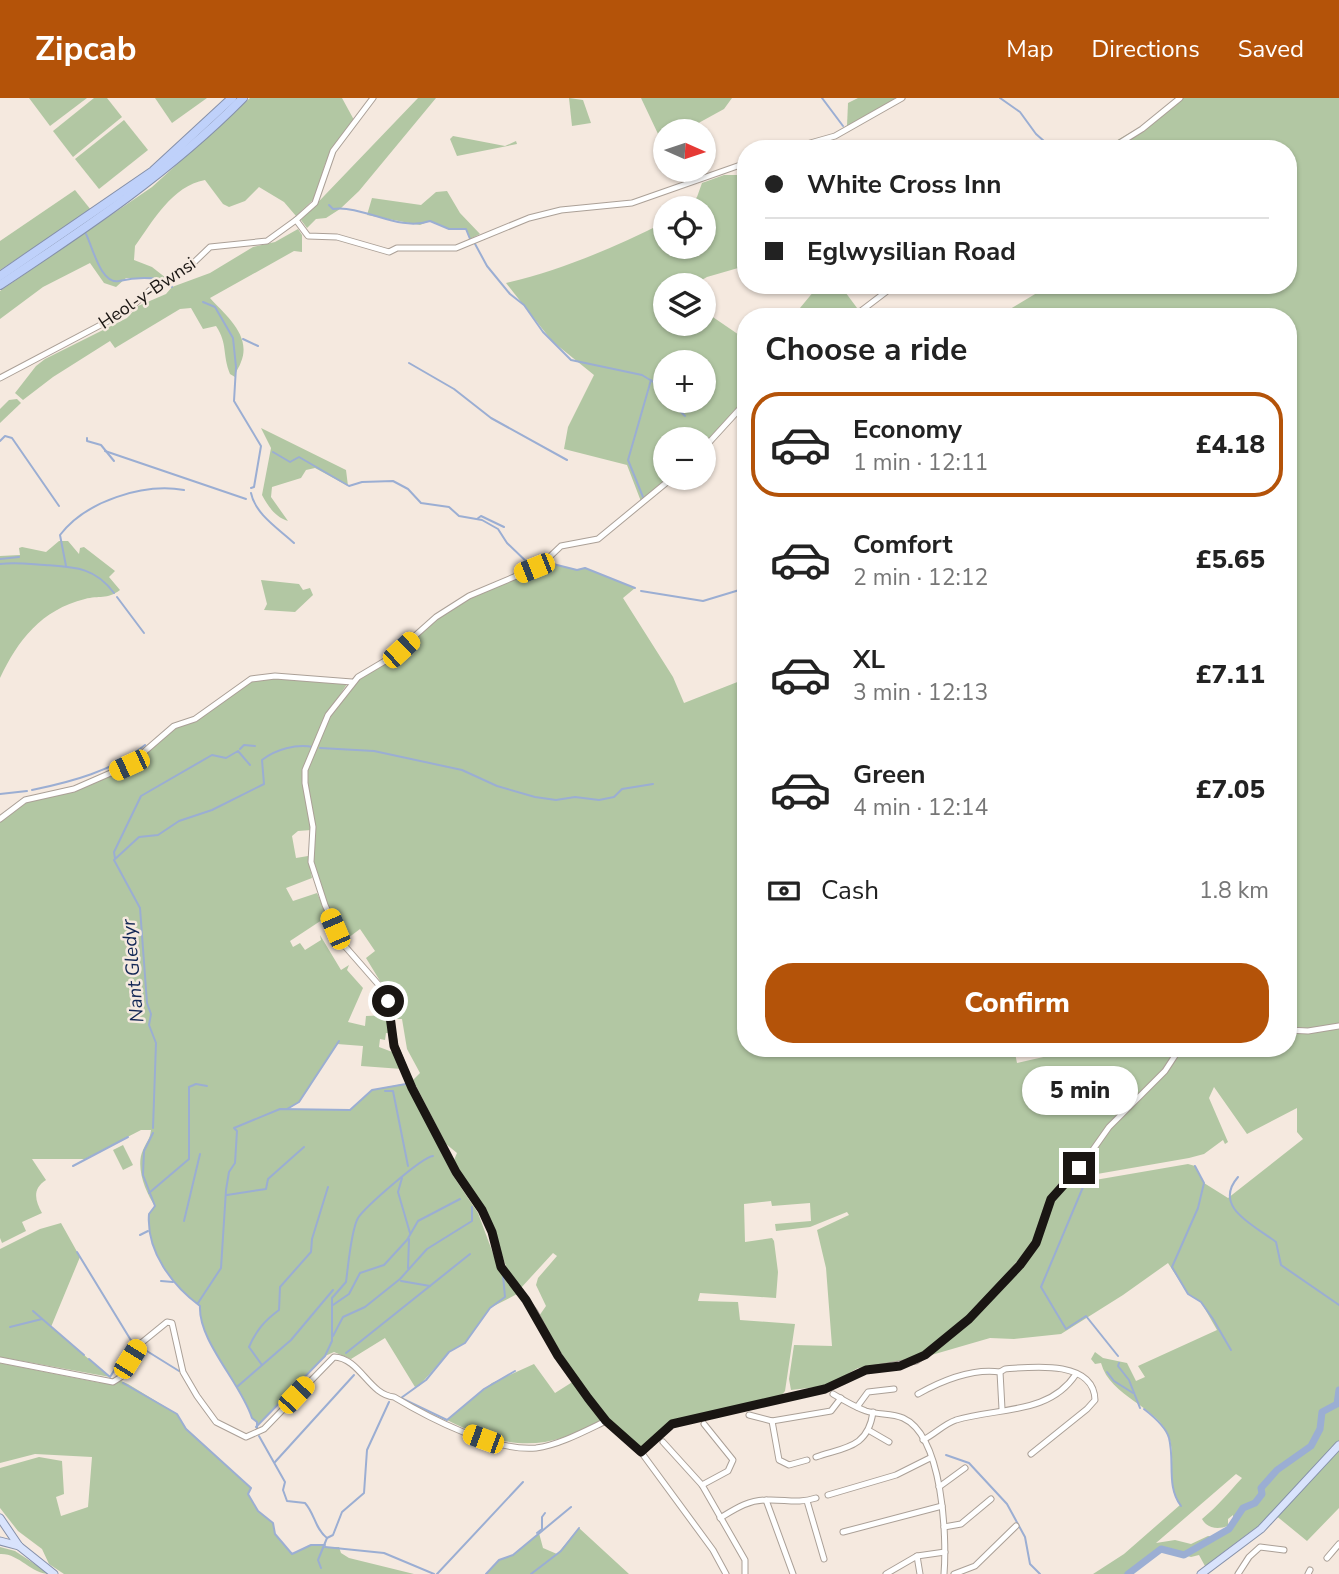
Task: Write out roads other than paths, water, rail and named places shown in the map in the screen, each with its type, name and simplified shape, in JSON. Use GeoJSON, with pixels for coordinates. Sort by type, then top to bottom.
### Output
{"type":"FeatureCollection","features":[{"type":"Feature","properties":{"kind":"highway"},"geometry":{"type":"LineString","coordinates":[[0,276],[153,171],[232,98]]}},
{"type":"Feature","properties":{"kind":"highway"},"geometry":{"type":"LineString","coordinates":[[0,285],[151,182],[192,149],[243,98]]}},
{"type":"Feature","properties":{"kind":"main road"},"geometry":{"type":"LineString","coordinates":[[1201,1574],[1261,1529],[1339,1446]]}},
{"type":"Feature","properties":{"kind":"main road"},"geometry":{"type":"LineString","coordinates":[[0,1517],[19,1546],[54,1574]]}},
{"type":"Feature","properties":{"kind":"main road"},"geometry":{"type":"LineString","coordinates":[[0,1541],[19,1546]]}},
{"type":"Feature","properties":{"kind":"street","name":"Heol-y-Bwnsi"},"geometry":{"type":"LineString","coordinates":[[0,378],[127,311],[150,290],[184,272],[210,247],[267,241],[296,220],[315,203],[333,151],[373,98]]}},
{"type":"Feature","properties":{"kind":"street"},"geometry":{"type":"LineString","coordinates":[[821,140],[835,136],[902,98]]}},
{"type":"Feature","properties":{"kind":"street"},"geometry":{"type":"LineString","coordinates":[[1124,140],[1180,98]]}},
{"type":"Feature","properties":{"kind":"street"},"geometry":{"type":"LineString","coordinates":[[296,220],[308,236],[337,237],[389,252],[397,248],[456,248],[483,234],[538,216],[571,208],[632,203],[737,166]]}},
{"type":"Feature","properties":{"kind":"street"},"geometry":{"type":"LineString","coordinates":[[864,308],[883,294]]}},
{"type":"Feature","properties":{"kind":"street"},"geometry":{"type":"LineString","coordinates":[[716,435],[737,412]]}},
{"type":"Feature","properties":{"kind":"street"},"geometry":{"type":"LineString","coordinates":[[657,490],[598,539],[561,547],[540,566],[497,582],[450,607],[401,650],[352,682],[328,715],[305,770],[313,827],[310,851],[314,879],[343,944],[385,992],[394,1046],[412,1088],[456,1172],[482,1210],[492,1232],[501,1267],[534,1312],[558,1356],[606,1421],[641,1452],[713,1550],[726,1574]]}},
{"type":"Feature","properties":{"kind":"street"},"geometry":{"type":"LineString","coordinates":[[0,819],[25,800],[74,789],[129,765],[174,726],[195,719],[251,679],[275,676],[352,682]]}},
{"type":"Feature","properties":{"kind":"street"},"geometry":{"type":"LineString","coordinates":[[1297,1030],[1339,1026]]}},
{"type":"Feature","properties":{"kind":"street"},"geometry":{"type":"LineString","coordinates":[[641,1452],[672,1424],[825,1389],[866,1370],[900,1366],[925,1355],[969,1319],[1020,1265],[1036,1243],[1048,1205],[1063,1183],[1079,1168],[1109,1127],[1165,1071],[1174,1057]]}},
{"type":"Feature","properties":{"kind":"street"},"geometry":{"type":"LineString","coordinates":[[0,1360],[113,1382],[121,1377],[140,1344],[167,1322],[172,1323],[183,1372],[197,1396],[216,1422],[246,1437],[264,1429],[334,1357],[345,1358],[384,1396],[394,1397],[470,1434],[511,1447],[538,1448],[606,1421]]}},
{"type":"Feature","properties":{"kind":"street"},"geometry":{"type":"LineString","coordinates":[[918,1394],[961,1376],[983,1371],[1000,1372],[1056,1366],[1076,1374],[1090,1386],[1095,1400],[1031,1454]]}},
{"type":"Feature","properties":{"kind":"street"},"geometry":{"type":"LineString","coordinates":[[1000,1372],[1002,1409]]}},
{"type":"Feature","properties":{"kind":"street"},"geometry":{"type":"LineString","coordinates":[[923,1440],[951,1422],[1051,1400],[1076,1374]]}},
{"type":"Feature","properties":{"kind":"street"},"geometry":{"type":"LineString","coordinates":[[857,1407],[866,1394],[894,1389]]}},
{"type":"Feature","properties":{"kind":"street"},"geometry":{"type":"LineString","coordinates":[[833,1394],[857,1407],[905,1419],[923,1440],[939,1487],[942,1506],[944,1574],[954,1574],[975,1566],[1016,1526]]}},
{"type":"Feature","properties":{"kind":"street"},"geometry":{"type":"LineString","coordinates":[[749,1415],[772,1421],[831,1411],[841,1398]]}},
{"type":"Feature","properties":{"kind":"street"},"geometry":{"type":"LineString","coordinates":[[816,1457],[858,1443],[870,1431],[873,1412]]}},
{"type":"Feature","properties":{"kind":"street"},"geometry":{"type":"LineString","coordinates":[[772,1421],[779,1460],[789,1465],[807,1460]]}},
{"type":"Feature","properties":{"kind":"street"},"geometry":{"type":"LineString","coordinates":[[702,1485],[728,1471],[733,1460],[704,1424]]}},
{"type":"Feature","properties":{"kind":"street"},"geometry":{"type":"LineString","coordinates":[[870,1431],[889,1442]]}},
{"type":"Feature","properties":{"kind":"street"},"geometry":{"type":"LineString","coordinates":[[663,1442],[702,1485],[745,1560],[745,1574]]}},
{"type":"Feature","properties":{"kind":"street"},"geometry":{"type":"LineString","coordinates":[[828,1495],[898,1474],[930,1458]]}},
{"type":"Feature","properties":{"kind":"street"},"geometry":{"type":"LineString","coordinates":[[939,1487],[965,1468]]}},
{"type":"Feature","properties":{"kind":"street"},"geometry":{"type":"LineString","coordinates":[[720,1518],[746,1503],[766,1500],[795,1503],[816,1498]]}},
{"type":"Feature","properties":{"kind":"street"},"geometry":{"type":"LineString","coordinates":[[944,1527],[961,1524],[991,1499]]}},
{"type":"Feature","properties":{"kind":"street"},"geometry":{"type":"LineString","coordinates":[[766,1500],[793,1574]]}},
{"type":"Feature","properties":{"kind":"street"},"geometry":{"type":"LineString","coordinates":[[807,1501],[824,1559]]}},
{"type":"Feature","properties":{"kind":"street"},"geometry":{"type":"LineString","coordinates":[[843,1532],[942,1506]]}},
{"type":"Feature","properties":{"kind":"street"},"geometry":{"type":"LineString","coordinates":[[1327,1558],[1339,1544]]}},
{"type":"Feature","properties":{"kind":"street"},"geometry":{"type":"LineString","coordinates":[[1238,1574],[1248,1557],[1260,1547],[1284,1550]]}},
{"type":"Feature","properties":{"kind":"street"},"geometry":{"type":"LineString","coordinates":[[886,1574],[916,1556],[945,1552]]}},
{"type":"Feature","properties":{"kind":"street"},"geometry":{"type":"LineString","coordinates":[[916,1556],[920,1574]]}},
{"type":"Feature","properties":{"kind":"waterway"},"geometry":{"type":"LineString","coordinates":[[822,98],[843,126]]}},
{"type":"Feature","properties":{"kind":"waterway"},"geometry":{"type":"LineString","coordinates":[[1000,98],[1020,112],[1043,140]]}},
{"type":"Feature","properties":{"kind":"waterway"},"geometry":{"type":"LineString","coordinates":[[329,205],[333,209],[357,211],[393,221],[430,221],[449,229],[466,229],[470,239]]}},
{"type":"Feature","properties":{"kind":"waterway"},"geometry":{"type":"LineString","coordinates":[[86,234],[102,272],[113,281],[158,279]]}},
{"type":"Feature","properties":{"kind":"waterway"},"geometry":{"type":"LineString","coordinates":[[474,242],[487,266],[510,294],[524,305],[543,332],[571,360],[642,375],[653,382]]}},
{"type":"Feature","properties":{"kind":"waterway"},"geometry":{"type":"LineString","coordinates":[[169,284],[172,287]]}},
{"type":"Feature","properties":{"kind":"waterway"},"geometry":{"type":"LineString","coordinates":[[203,302],[215,307],[233,338],[236,367],[234,401],[261,446],[254,487],[251,488]]}},
{"type":"Feature","properties":{"kind":"waterway"},"geometry":{"type":"LineString","coordinates":[[243,339],[258,346]]}},
{"type":"Feature","properties":{"kind":"waterway"},"geometry":{"type":"LineString","coordinates":[[409,363],[454,389],[491,418],[567,460]]}},
{"type":"Feature","properties":{"kind":"waterway"},"geometry":{"type":"LineString","coordinates":[[643,497],[628,460],[651,380]]}},
{"type":"Feature","properties":{"kind":"waterway"},"geometry":{"type":"LineString","coordinates":[[682,413],[685,416]]}},
{"type":"Feature","properties":{"kind":"waterway"},"geometry":{"type":"LineString","coordinates":[[0,441],[5,436],[12,438],[59,506]]}},
{"type":"Feature","properties":{"kind":"waterway"},"geometry":{"type":"LineString","coordinates":[[87,438],[87,441],[101,445],[114,461]]}},
{"type":"Feature","properties":{"kind":"waterway"},"geometry":{"type":"LineString","coordinates":[[105,451],[246,499]]}},
{"type":"Feature","properties":{"kind":"waterway"},"geometry":{"type":"LineString","coordinates":[[273,452],[290,462],[299,457],[349,486],[362,482],[393,481],[408,489],[421,503],[449,507],[459,516],[482,520],[498,529],[507,543],[531,566]]}},
{"type":"Feature","properties":{"kind":"waterway"},"geometry":{"type":"LineString","coordinates":[[66,566],[60,535],[85,513],[116,497],[134,492],[151,489],[184,490]]}},
{"type":"Feature","properties":{"kind":"waterway"},"geometry":{"type":"LineString","coordinates":[[251,493],[262,514],[294,543]]}},
{"type":"Feature","properties":{"kind":"waterway"},"geometry":{"type":"LineString","coordinates":[[477,519],[481,516],[504,527]]}},
{"type":"Feature","properties":{"kind":"waterway"},"geometry":{"type":"LineString","coordinates":[[0,559],[19,557]]}},
{"type":"Feature","properties":{"kind":"waterway"},"geometry":{"type":"LineString","coordinates":[[549,563],[577,570],[585,568],[635,588]]}},
{"type":"Feature","properties":{"kind":"waterway"},"geometry":{"type":"LineString","coordinates":[[0,564],[83,570],[99,578],[114,593]]}},
{"type":"Feature","properties":{"kind":"waterway"},"geometry":{"type":"LineString","coordinates":[[641,591],[703,601],[737,591]]}},
{"type":"Feature","properties":{"kind":"waterway"},"geometry":{"type":"LineString","coordinates":[[117,597],[144,633]]}},
{"type":"Feature","properties":{"kind":"waterway"},"geometry":{"type":"LineString","coordinates":[[32,790],[105,769],[145,745]]}},
{"type":"Feature","properties":{"kind":"waterway"},"geometry":{"type":"LineString","coordinates":[[240,749],[244,745],[255,746]]}},
{"type":"Feature","properties":{"kind":"waterway","name":"Nant Gledyr"},"geometry":{"type":"LineString","coordinates":[[153,1128],[156,1043],[149,1025],[151,1014],[147,1003],[140,908],[114,860],[139,837],[158,835],[179,821],[212,810],[264,784],[262,760],[268,756],[293,747],[313,747]]}},
{"type":"Feature","properties":{"kind":"waterway","name":"Nant Gledyr"},"geometry":{"type":"LineString","coordinates":[[320,748],[374,751],[462,770],[497,786],[556,800],[575,797],[599,800],[614,797],[622,789],[653,784]]}},
{"type":"Feature","properties":{"kind":"waterway"},"geometry":{"type":"LineString","coordinates":[[115,858],[114,852],[141,796],[212,755],[226,758],[238,751],[250,765]]}},
{"type":"Feature","properties":{"kind":"waterway"},"geometry":{"type":"LineString","coordinates":[[0,794],[27,791]]}},
{"type":"Feature","properties":{"kind":"waterway"},"geometry":{"type":"LineString","coordinates":[[287,1109],[299,1102],[339,1041]]}},
{"type":"Feature","properties":{"kind":"waterway"},"geometry":{"type":"LineString","coordinates":[[149,1193],[189,1159],[189,1087],[196,1084],[207,1086]]}},
{"type":"Feature","properties":{"kind":"waterway"},"geometry":{"type":"LineString","coordinates":[[198,1303],[221,1268],[226,1190],[229,1172],[235,1163],[237,1131],[234,1128],[280,1109],[350,1110],[372,1090],[406,1084]]}},
{"type":"Feature","properties":{"kind":"waterway"},"geometry":{"type":"LineString","coordinates":[[385,1091],[393,1091],[408,1166]]}},
{"type":"Feature","properties":{"kind":"waterway","name":"Nant Gledyr"},"geometry":{"type":"LineString","coordinates":[[153,1133],[144,1151],[143,1175],[155,1206],[149,1214],[152,1242],[171,1278],[200,1306],[206,1333],[252,1418],[257,1422],[257,1429]]}},
{"type":"Feature","properties":{"kind":"waterway"},"geometry":{"type":"LineString","coordinates":[[73,1166],[128,1137]]}},
{"type":"Feature","properties":{"kind":"waterway"},"geometry":{"type":"LineString","coordinates":[[227,1195],[266,1189],[268,1179],[304,1147]]}},
{"type":"Feature","properties":{"kind":"waterway"},"geometry":{"type":"LineString","coordinates":[[184,1221],[200,1154]]}},
{"type":"Feature","properties":{"kind":"waterway"},"geometry":{"type":"LineString","coordinates":[[256,1427],[325,1356],[332,1341],[332,1298],[346,1282],[358,1218],[394,1183],[433,1156]]}},
{"type":"Feature","properties":{"kind":"waterway"},"geometry":{"type":"LineString","coordinates":[[1195,1166],[1204,1183],[1198,1208],[1172,1267],[1188,1294],[1201,1302],[1231,1350]]}},
{"type":"Feature","properties":{"kind":"waterway"},"geometry":{"type":"LineString","coordinates":[[1238,1177],[1231,1188],[1230,1197],[1239,1214],[1276,1242],[1281,1265],[1339,1305]]}},
{"type":"Feature","properties":{"kind":"waterway"},"geometry":{"type":"LineString","coordinates":[[402,1178],[398,1192],[410,1233]]}},
{"type":"Feature","properties":{"kind":"waterway"},"geometry":{"type":"LineString","coordinates":[[1086,1180],[1041,1287],[1066,1329],[1086,1316],[1118,1356]]}},
{"type":"Feature","properties":{"kind":"waterway"},"geometry":{"type":"LineString","coordinates":[[262,1365],[249,1347],[261,1327],[279,1310],[280,1287],[311,1252],[312,1239],[328,1187]]}},
{"type":"Feature","properties":{"kind":"waterway"},"geometry":{"type":"LineString","coordinates":[[333,1305],[349,1294],[360,1273],[384,1265],[407,1240],[418,1221],[460,1199]]}},
{"type":"Feature","properties":{"kind":"waterway"},"geometry":{"type":"LineString","coordinates":[[333,1336],[343,1317],[365,1307],[400,1279],[427,1249],[472,1221],[472,1207]]}},
{"type":"Feature","properties":{"kind":"waterway"},"geometry":{"type":"LineString","coordinates":[[140,1235],[148,1231]]}},
{"type":"Feature","properties":{"kind":"waterway"},"geometry":{"type":"LineString","coordinates":[[408,1268],[409,1239]]}},
{"type":"Feature","properties":{"kind":"waterway"},"geometry":{"type":"LineString","coordinates":[[77,1252],[132,1342],[110,1377],[89,1359]]}},
{"type":"Feature","properties":{"kind":"waterway"},"geometry":{"type":"LineString","coordinates":[[346,1353],[470,1254]]}},
{"type":"Feature","properties":{"kind":"waterway"},"geometry":{"type":"LineString","coordinates":[[503,1275],[505,1297],[490,1308],[465,1343],[449,1352],[426,1380],[401,1398],[447,1420],[484,1389],[515,1371]]}},
{"type":"Feature","properties":{"kind":"waterway"},"geometry":{"type":"LineString","coordinates":[[161,1281],[173,1282]]}},
{"type":"Feature","properties":{"kind":"waterway"},"geometry":{"type":"LineString","coordinates":[[401,1281],[430,1286]]}},
{"type":"Feature","properties":{"kind":"waterway"},"geometry":{"type":"LineString","coordinates":[[238,1386],[291,1340],[333,1290]]}},
{"type":"Feature","properties":{"kind":"waterway"},"geometry":{"type":"LineString","coordinates":[[33,1311],[84,1355]]}},
{"type":"Feature","properties":{"kind":"waterway"},"geometry":{"type":"LineString","coordinates":[[10,1327],[42,1319]]}},
{"type":"Feature","properties":{"kind":"waterway"},"geometry":{"type":"LineString","coordinates":[[142,1348],[179,1371]]}},
{"type":"Feature","properties":{"kind":"waterway"},"geometry":{"type":"LineString","coordinates":[[1119,1363],[1118,1366],[1129,1380],[1140,1408]]}},
{"type":"Feature","properties":{"kind":"waterway"},"geometry":{"type":"LineString","coordinates":[[1107,1372],[1114,1381],[1133,1393]]}},
{"type":"Feature","properties":{"kind":"waterway"},"geometry":{"type":"LineString","coordinates":[[275,1462],[354,1375]]}},
{"type":"Feature","properties":{"kind":"waterway"},"geometry":{"type":"LineString","coordinates":[[123,1383],[177,1414],[186,1429],[251,1488],[248,1494],[258,1511],[273,1523],[275,1534],[292,1554],[311,1545],[325,1545]]}},
{"type":"Feature","properties":{"kind":"waterway"},"geometry":{"type":"LineString","coordinates":[[1128,1574],[1161,1549],[1184,1555],[1229,1529],[1243,1508],[1255,1503],[1262,1494],[1261,1488],[1277,1470],[1311,1446],[1320,1429],[1322,1412],[1337,1404],[1339,1390]]}},
{"type":"Feature","properties":{"kind":"waterway"},"geometry":{"type":"LineString","coordinates":[[327,1538],[333,1535],[342,1512],[364,1493],[367,1450],[389,1402]]}},
{"type":"Feature","properties":{"kind":"waterway"},"geometry":{"type":"LineString","coordinates":[[1144,1409],[1159,1422],[1169,1438],[1172,1482],[1181,1506]]}},
{"type":"Feature","properties":{"kind":"waterway","name":"Nant Gledyr"},"geometry":{"type":"LineString","coordinates":[[259,1436],[285,1482],[283,1490],[287,1501],[305,1503],[327,1538],[318,1560],[321,1568]]}},
{"type":"Feature","properties":{"kind":"waterway"},"geometry":{"type":"LineString","coordinates":[[946,1455],[969,1463],[1007,1504],[1025,1537],[1030,1564],[1040,1574]]}},
{"type":"Feature","properties":{"kind":"waterway"},"geometry":{"type":"LineString","coordinates":[[437,1574],[523,1482]]}},
{"type":"Feature","properties":{"kind":"waterway"},"geometry":{"type":"LineString","coordinates":[[486,1574],[499,1560],[513,1555],[571,1507]]}},
{"type":"Feature","properties":{"kind":"waterway"},"geometry":{"type":"LineString","coordinates":[[537,1533],[542,1529],[542,1517],[545,1513]]}},
{"type":"Feature","properties":{"kind":"waterway"},"geometry":{"type":"LineString","coordinates":[[531,1574],[561,1551],[579,1528]]}},
{"type":"Feature","properties":{"kind":"waterway"},"geometry":{"type":"LineString","coordinates":[[325,1547],[384,1553],[434,1574]]}}]}
